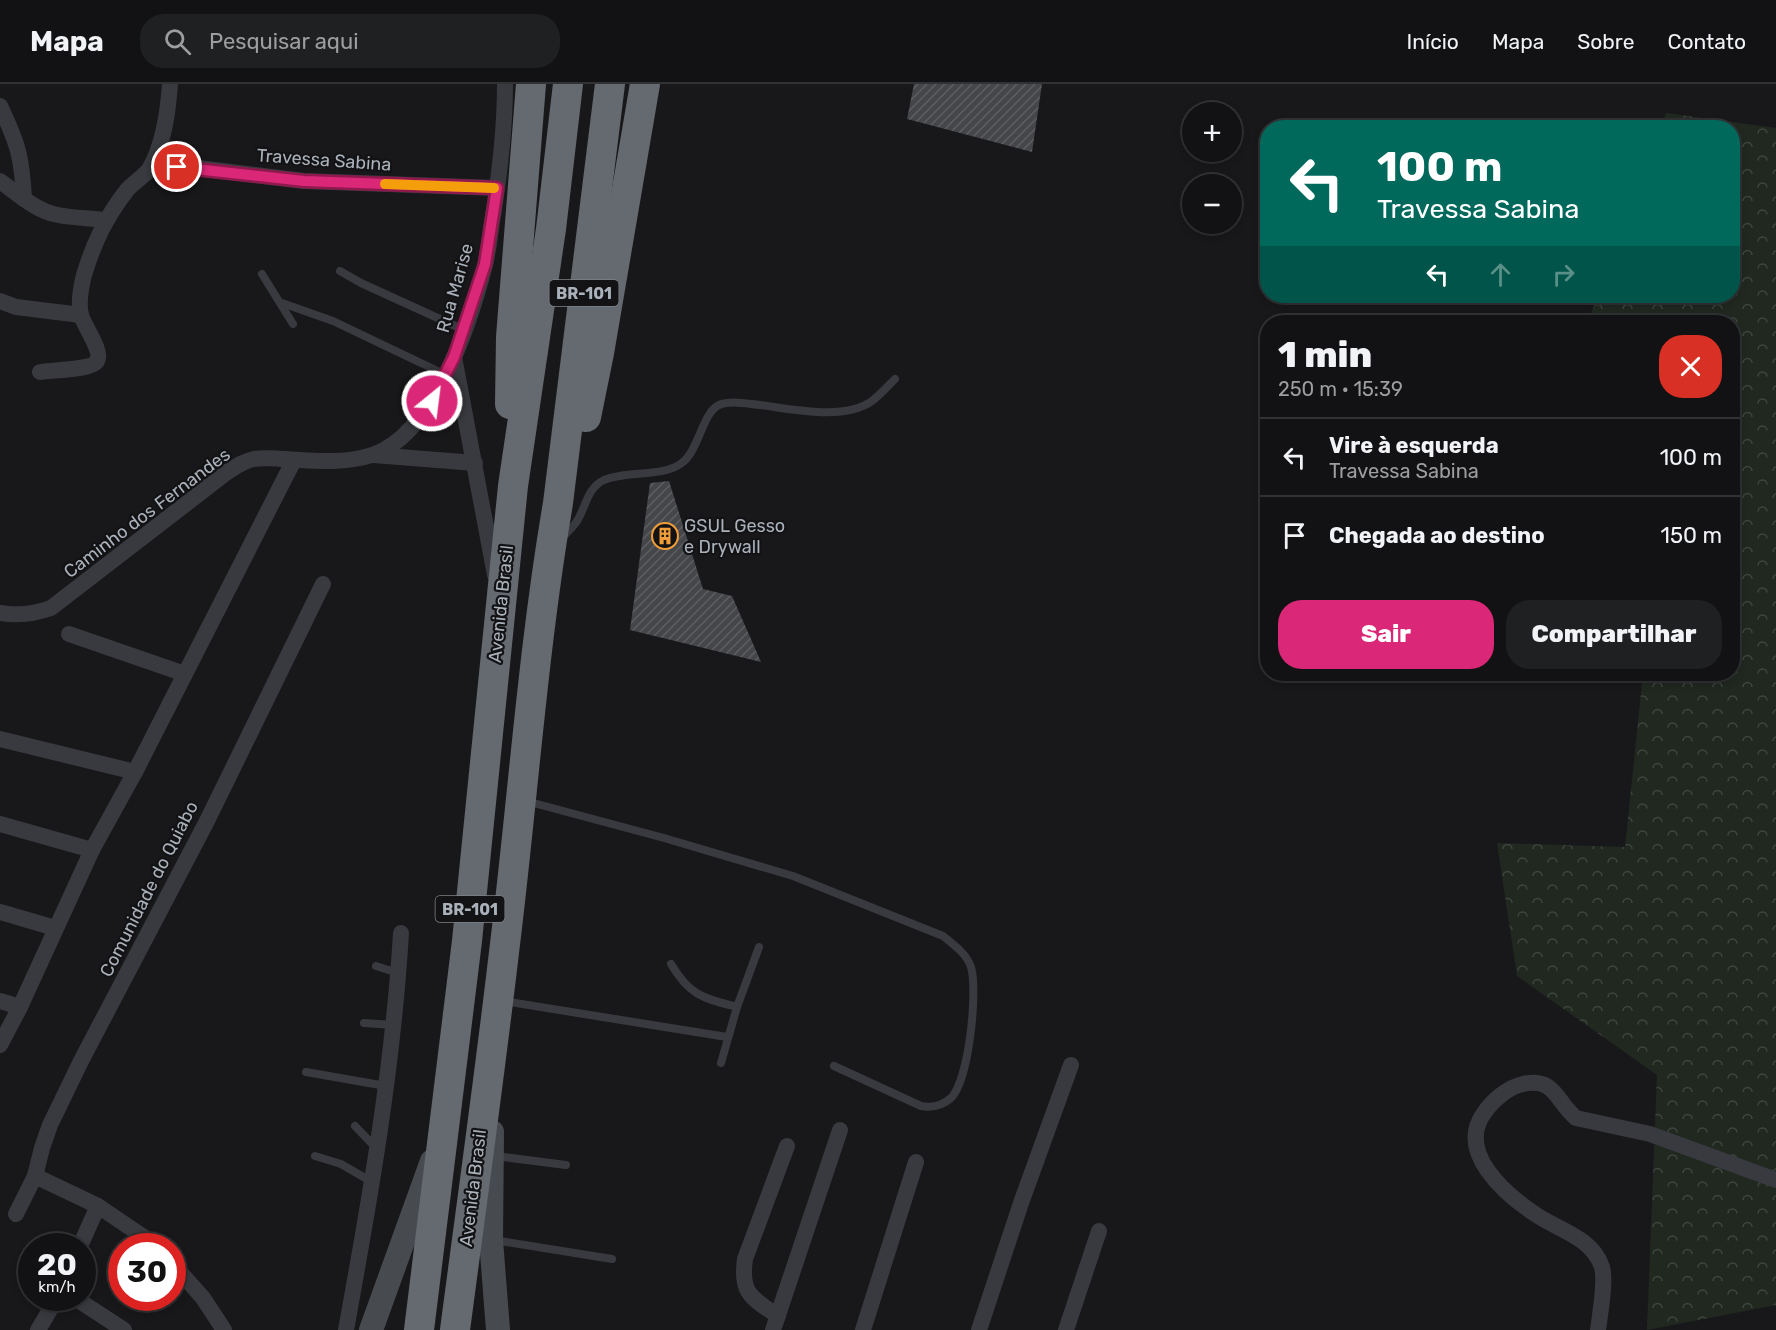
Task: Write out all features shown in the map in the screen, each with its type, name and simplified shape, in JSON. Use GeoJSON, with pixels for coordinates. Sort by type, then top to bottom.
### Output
{"type":"FeatureCollection","features":[{"type":"Feature","properties":{"kind":"highway"},"geometry":{"type":"LineString","coordinates":[[513,486],[509,373],[531,84]]}},
{"type":"Feature","properties":{"kind":"highway","name":"Avenida Brasil"},"geometry":{"type":"LineString","coordinates":[[419,1330],[467,941],[513,486],[551,229],[568,84]]}},
{"type":"Feature","properties":{"kind":"highway","name":"Avenida Brasil"},"geometry":{"type":"LineString","coordinates":[[455,1330],[498,1000],[550,549],[558,503],[610,84]]}},
{"type":"Feature","properties":{"kind":"highway"},"geometry":{"type":"LineString","coordinates":[[558,503],[581,436],[589,404],[645,84]]}},
{"type":"Feature","properties":{"kind":"street"},"geometry":{"type":"LineString","coordinates":[[40,372],[92,366],[96,363],[99,355],[81,315],[80,293],[84,277],[105,220],[134,182],[149,170],[165,127],[170,84]]}},
{"type":"Feature","properties":{"kind":"street","name":"Rua Marise"},"geometry":{"type":"LineString","coordinates":[[417,422],[446,375],[454,357],[485,264],[504,127],[505,84]]}},
{"type":"Feature","properties":{"kind":"street"},"geometry":{"type":"LineString","coordinates":[[0,106],[19,148],[24,199]]}},
{"type":"Feature","properties":{"kind":"street","name":"Travessa Sabina"},"geometry":{"type":"LineString","coordinates":[[149,170],[190,167],[304,181],[497,188]]}},
{"type":"Feature","properties":{"kind":"street"},"geometry":{"type":"LineString","coordinates":[[0,182],[36,207],[57,215],[105,220]]}},
{"type":"Feature","properties":{"kind":"street"},"geometry":{"type":"LineString","coordinates":[[485,264],[517,266]]}},
{"type":"Feature","properties":{"kind":"street"},"geometry":{"type":"LineString","coordinates":[[0,301],[16,307],[81,315]]}},
{"type":"Feature","properties":{"kind":"street"},"geometry":{"type":"LineString","coordinates":[[454,357],[501,605]]}},
{"type":"Feature","properties":{"kind":"street","name":"Caminho dos Fernandes"},"geometry":{"type":"LineString","coordinates":[[0,613],[22,615],[51,608],[242,462],[253,459],[352,460],[387,448],[399,440],[417,422]]}},
{"type":"Feature","properties":{"kind":"street"},"geometry":{"type":"LineString","coordinates":[[373,454],[475,463]]}},
{"type":"Feature","properties":{"kind":"street"},"geometry":{"type":"LineString","coordinates":[[0,1045],[20,1007],[92,850],[135,772],[294,460]]}},
{"type":"Feature","properties":{"kind":"street","name":"Comunidade do Quiabo"},"geometry":{"type":"LineString","coordinates":[[16,1214],[35,1176],[42,1148],[55,1114],[218,800],[322,584]]}},
{"type":"Feature","properties":{"kind":"street"},"geometry":{"type":"LineString","coordinates":[[69,634],[185,674]]}},
{"type":"Feature","properties":{"kind":"street"},"geometry":{"type":"LineString","coordinates":[[0,740],[135,772]]}},
{"type":"Feature","properties":{"kind":"street"},"geometry":{"type":"LineString","coordinates":[[0,824],[92,850]]}},
{"type":"Feature","properties":{"kind":"street"},"geometry":{"type":"LineString","coordinates":[[0,912],[55,928]]}},
{"type":"Feature","properties":{"kind":"street"},"geometry":{"type":"LineString","coordinates":[[346,1330],[378,1150],[399,973],[401,933]]}},
{"type":"Feature","properties":{"kind":"street"},"geometry":{"type":"LineString","coordinates":[[0,1001],[20,1007]]}},
{"type":"Feature","properties":{"kind":"street","name":"Avenida Brasil"},"geometry":{"type":"LineString","coordinates":[[491,1047],[491,1240],[498,1330]]}},
{"type":"Feature","properties":{"kind":"street"},"geometry":{"type":"LineString","coordinates":[[979,1330],[1021,1203],[1071,1065]]}},
{"type":"Feature","properties":{"kind":"street"},"geometry":{"type":"LineString","coordinates":[[1598,1330],[1602,1267],[1581,1239],[1538,1216],[1510,1197],[1483,1163],[1477,1149],[1475,1134],[1478,1122],[1489,1105],[1521,1084],[1536,1082],[1548,1085],[1576,1118],[1650,1134],[1776,1180]]}},
{"type":"Feature","properties":{"kind":"street","name":"Avenida Brasil"},"geometry":{"type":"LineString","coordinates":[[371,1330],[445,1125]]}},
{"type":"Feature","properties":{"kind":"street"},"geometry":{"type":"LineString","coordinates":[[776,1323],[840,1130]]}},
{"type":"Feature","properties":{"kind":"street"},"geometry":{"type":"LineString","coordinates":[[776,1323],[744,1287],[743,1275],[745,1259],[787,1146]]}},
{"type":"Feature","properties":{"kind":"street"},"geometry":{"type":"LineString","coordinates":[[863,1330],[916,1161]]}},
{"type":"Feature","properties":{"kind":"street"},"geometry":{"type":"LineString","coordinates":[[35,1176],[98,1206],[138,1233]]}},
{"type":"Feature","properties":{"kind":"street"},"geometry":{"type":"LineString","coordinates":[[86,1233],[98,1206]]}},
{"type":"Feature","properties":{"kind":"street"},"geometry":{"type":"LineString","coordinates":[[1066,1330],[1099,1231]]}},
{"type":"Feature","properties":{"kind":"street"},"geometry":{"type":"LineString","coordinates":[[186,1279],[203,1298],[224,1330]]}},
{"type":"Feature","properties":{"kind":"street"},"geometry":{"type":"LineString","coordinates":[[38,1330],[49,1311]]}},
{"type":"Feature","properties":{"kind":"street"},"geometry":{"type":"LineString","coordinates":[[95,1311],[124,1330]]}},
{"type":"Feature","properties":{"kind":"lane"},"geometry":{"type":"LineString","coordinates":[[340,271],[361,283],[464,330]]}},
{"type":"Feature","properties":{"kind":"lane"},"geometry":{"type":"LineString","coordinates":[[262,274],[293,324]]}},
{"type":"Feature","properties":{"kind":"lane"},"geometry":{"type":"LineString","coordinates":[[282,303],[333,321],[446,375]]}},
{"type":"Feature","properties":{"kind":"lane"},"geometry":{"type":"LineString","coordinates":[[550,549],[576,523],[587,497],[603,480],[673,468],[683,463],[695,446],[708,417],[715,408],[721,405],[751,404],[809,411],[840,411],[871,402],[895,379]]}},
{"type":"Feature","properties":{"kind":"lane"},"geometry":{"type":"LineString","coordinates":[[520,799],[793,876],[943,936],[962,952],[970,965],[974,981],[974,1007],[968,1048],[957,1089],[951,1097],[943,1104],[931,1107],[921,1106],[834,1066]]}},
{"type":"Feature","properties":{"kind":"lane"},"geometry":{"type":"LineString","coordinates":[[722,1063],[727,1037],[759,947]]}},
{"type":"Feature","properties":{"kind":"lane"},"geometry":{"type":"LineString","coordinates":[[671,964],[682,982],[695,993],[737,1007]]}},
{"type":"Feature","properties":{"kind":"lane"},"geometry":{"type":"LineString","coordinates":[[376,966],[399,973]]}},
{"type":"Feature","properties":{"kind":"lane"},"geometry":{"type":"LineString","coordinates":[[498,1000],[727,1037]]}},
{"type":"Feature","properties":{"kind":"lane"},"geometry":{"type":"LineString","coordinates":[[364,1023],[393,1025]]}},
{"type":"Feature","properties":{"kind":"lane"},"geometry":{"type":"LineString","coordinates":[[306,1072],[386,1086]]}},
{"type":"Feature","properties":{"kind":"lane"},"geometry":{"type":"LineString","coordinates":[[355,1126],[378,1150]]}},
{"type":"Feature","properties":{"kind":"lane"},"geometry":{"type":"LineString","coordinates":[[315,1156],[348,1168],[373,1182]]}},
{"type":"Feature","properties":{"kind":"lane"},"geometry":{"type":"LineString","coordinates":[[492,1156],[566,1165]]}},
{"type":"Feature","properties":{"kind":"lane"},"geometry":{"type":"LineString","coordinates":[[491,1240],[612,1259]]}},
{"type":"Feature","properties":{"kind":"green space"},"geometry":{"type":"Polygon","coordinates":[[[1666,113],[1717,120],[1664,120],[1666,113]]]}},
{"type":"Feature","properties":{"kind":"green space"},"geometry":{"type":"Polygon","coordinates":[[[1740,123],[1776,128],[1776,1305],[1647,1330],[1657,1075],[1517,976],[1497,843],[1625,847],[1642,681],[1740,681],[1740,315],[1591,315],[1595,303],[1740,303],[1740,123]]]}},
{"type":"Feature","properties":{"kind":"building"},"geometry":{"type":"Polygon","coordinates":[[[914,84],[1042,84],[1032,152],[907,119],[914,84]]]}},
{"type":"Feature","properties":{"kind":"building","name":"GSUL Gesso e Drywall"},"geometry":{"type":"Polygon","coordinates":[[[669,481],[703,589],[732,596],[761,662],[630,630],[650,483],[669,481]]]}},
{"type":"Feature","properties":{"kind":"slow traffic"},"geometry":{"type":"LineString","coordinates":[[385,184],[494,188]]}},
{"type":"Feature","properties":{"kind":"place","name":"GSUL Gesso e Drywall"},"geometry":{"type":"Point","coordinates":[665,536]}},
{"type":"Feature","properties":{"kind":"route"},"geometry":{"type":"LineString","coordinates":[[177,167],[304,181],[497,188],[485,264],[454,357],[432,401]]}}]}
